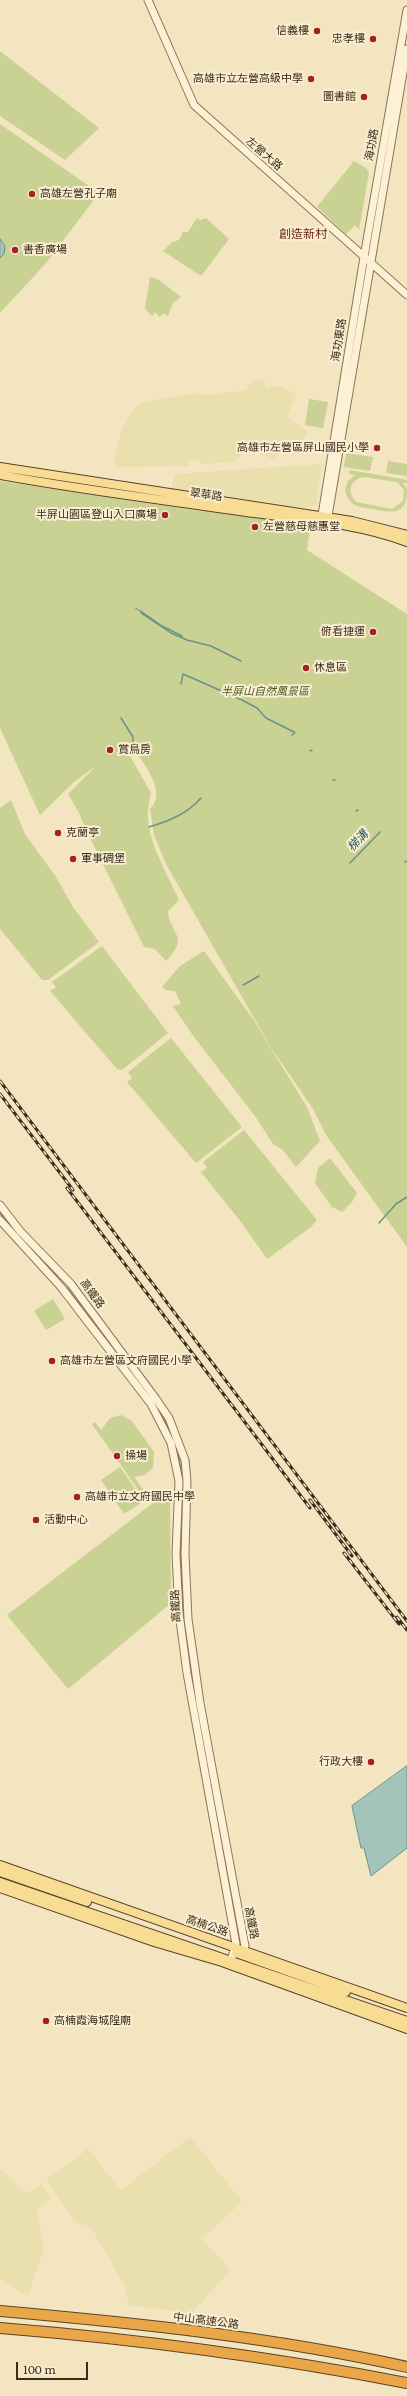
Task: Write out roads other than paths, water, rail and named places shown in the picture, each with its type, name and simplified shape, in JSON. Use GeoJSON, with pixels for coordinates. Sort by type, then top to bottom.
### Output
{"type":"FeatureCollection","features":[{"type":"Feature","properties":{"kind":"highway","name":"中山高速公路"},"geometry":{"type":"LineString","coordinates":[[0,2311],[104,2320],[305,2347],[407,2367]]}},
{"type":"Feature","properties":{"kind":"highway"},"geometry":{"type":"LineString","coordinates":[[0,2328],[86,2335],[296,2362],[407,2383]]}},
{"type":"Feature","properties":{"kind":"main road","name":"翠華路"},"geometry":{"type":"LineString","coordinates":[[0,467],[324,520],[407,542]]}},
{"type":"Feature","properties":{"kind":"main road","name":"翠華路"},"geometry":{"type":"LineString","coordinates":[[0,475],[112,494],[384,528],[407,535]]}},
{"type":"Feature","properties":{"kind":"main road","name":"高楠公路"},"geometry":{"type":"LineString","coordinates":[[0,1865],[160,1924],[407,2029]]}},
{"type":"Feature","properties":{"kind":"main road","name":"高楠公路"},"geometry":{"type":"LineString","coordinates":[[0,1872],[160,1924]]}},
{"type":"Feature","properties":{"kind":"main road","name":"高楠公路"},"geometry":{"type":"LineString","coordinates":[[0,1882],[155,1938]]}},
{"type":"Feature","properties":{"kind":"main road","name":"高楠公路"},"geometry":{"type":"LineString","coordinates":[[0,1888],[155,1938],[237,1956],[407,2008]]}},
{"type":"Feature","properties":{"kind":"main road"},"geometry":{"type":"LineString","coordinates":[[155,1938],[160,1924]]}},
{"type":"Feature","properties":{"kind":"main road","name":"高楠公路"},"geometry":{"type":"LineString","coordinates":[[237,1956],[407,2014]]}},
{"type":"Feature","properties":{"kind":"main road","name":"高楠公路"},"geometry":{"type":"LineString","coordinates":[[237,1956],[407,2021]]}},
{"type":"Feature","properties":{"kind":"street","name":"左營大路"},"geometry":{"type":"LineString","coordinates":[[148,0],[194,105],[407,295]]}},
{"type":"Feature","properties":{"kind":"street","name":"海功路"},"geometry":{"type":"LineString","coordinates":[[366,259],[405,37],[407,10]]}},
{"type":"Feature","properties":{"kind":"street","name":"海功路"},"geometry":{"type":"LineString","coordinates":[[366,259],[407,49]]}},
{"type":"Feature","properties":{"kind":"street","name":"海功東路"},"geometry":{"type":"LineString","coordinates":[[324,520],[366,259]]}},
{"type":"Feature","properties":{"kind":"street","name":"高鐵路"},"geometry":{"type":"LineString","coordinates":[[0,1205],[20,1231],[71,1284],[156,1399],[169,1418],[178,1439],[188,1481],[185,1554],[188,1626],[229,1883]]}},
{"type":"Feature","properties":{"kind":"street","name":"高鐵路"},"geometry":{"type":"LineString","coordinates":[[0,1220],[61,1287],[150,1404],[171,1443],[179,1481],[176,1554],[179,1613],[229,1883],[245,1946],[237,1956]]}},
{"type":"Feature","properties":{"kind":"water"},"geometry":{"type":"Polygon","coordinates":[[[0,239],[5,246],[4,254],[0,258],[0,239]]]}},
{"type":"Feature","properties":{"kind":"water"},"geometry":{"type":"Polygon","coordinates":[[[407,1766],[407,1848],[371,1876],[364,1848],[361,1848],[352,1806],[407,1766]]]}},
{"type":"Feature","properties":{"kind":"waterway"},"geometry":{"type":"LineString","coordinates":[[139,610],[162,626],[182,636]]}},
{"type":"Feature","properties":{"kind":"waterway"},"geometry":{"type":"LineString","coordinates":[[141,613],[171,633],[187,640],[211,646],[241,661]]}},
{"type":"Feature","properties":{"kind":"waterway"},"geometry":{"type":"LineString","coordinates":[[181,684],[183,674],[242,700],[257,708],[266,718],[294,732]]}},
{"type":"Feature","properties":{"kind":"waterway"},"geometry":{"type":"LineString","coordinates":[[121,718],[133,737],[133,745],[128,750]]}},
{"type":"Feature","properties":{"kind":"waterway","name":"梯溝"},"geometry":{"type":"LineString","coordinates":[[149,827],[184,813],[201,798]]}},
{"type":"Feature","properties":{"kind":"waterway","name":"梯溝"},"geometry":{"type":"LineString","coordinates":[[350,863],[380,832]]}},
{"type":"Feature","properties":{"kind":"waterway"},"geometry":{"type":"LineString","coordinates":[[243,985],[259,976]]}},
{"type":"Feature","properties":{"kind":"waterway","name":"梯溝"},"geometry":{"type":"LineString","coordinates":[[379,1223],[396,1204],[407,1197]]}},
{"type":"Feature","properties":{"kind":"waterway"},"geometry":{"type":"LineString","coordinates":[[0,1213],[16,1232]]}},
{"type":"Feature","properties":{"kind":"waterway"},"geometry":{"type":"LineString","coordinates":[[22,1239],[49,1266]]}},
{"type":"Feature","properties":{"kind":"waterway"},"geometry":{"type":"LineString","coordinates":[[66,1287],[81,1306]]}},
{"type":"Feature","properties":{"kind":"waterway"},"geometry":{"type":"LineString","coordinates":[[86,1314],[113,1349]]}},
{"type":"Feature","properties":{"kind":"waterway"},"geometry":{"type":"LineString","coordinates":[[155,1404],[170,1430]]}},
{"type":"Feature","properties":{"kind":"waterway"},"geometry":{"type":"LineString","coordinates":[[178,1451],[183,1484]]}},
{"type":"Feature","properties":{"kind":"railway"},"geometry":{"type":"LineString","coordinates":[[0,1081],[407,1621]]}},
{"type":"Feature","properties":{"kind":"railway"},"geometry":{"type":"LineString","coordinates":[[0,1094],[73,1190]]}},
{"type":"Feature","properties":{"kind":"railway"},"geometry":{"type":"LineString","coordinates":[[67,1188],[310,1508]]}},
{"type":"Feature","properties":{"kind":"railway"},"geometry":{"type":"LineString","coordinates":[[310,1500],[352,1556]]}},
{"type":"Feature","properties":{"kind":"railway"},"geometry":{"type":"LineString","coordinates":[[344,1553],[399,1624]]}},
{"type":"Feature","properties":{"kind":"railway"},"geometry":{"type":"LineString","coordinates":[[397,1617],[407,1630]]}},
{"type":"Feature","properties":{"kind":"place","name":"信義樓"},"geometry":{"type":"Point","coordinates":[317,31]}},
{"type":"Feature","properties":{"kind":"place","name":"忠孝樓"},"geometry":{"type":"Point","coordinates":[373,39]}},
{"type":"Feature","properties":{"kind":"place","name":"高雄市立左營高級中學"},"geometry":{"type":"Point","coordinates":[311,79]}},
{"type":"Feature","properties":{"kind":"place","name":"圖書館"},"geometry":{"type":"Point","coordinates":[364,97]}},
{"type":"Feature","properties":{"kind":"place","name":"高雄左營孔子廟"},"geometry":{"type":"Point","coordinates":[32,194]}},
{"type":"Feature","properties":{"kind":"place","name":"書香廣場"},"geometry":{"type":"Point","coordinates":[15,250]}},
{"type":"Feature","properties":{"kind":"place","name":"高雄市左營區屏山國民小學"},"geometry":{"type":"Point","coordinates":[377,448]}},
{"type":"Feature","properties":{"kind":"place","name":"半屏山園區登山入口廣場"},"geometry":{"type":"Point","coordinates":[165,515]}},
{"type":"Feature","properties":{"kind":"place","name":"左營慈母慈惠堂"},"geometry":{"type":"Point","coordinates":[255,527]}},
{"type":"Feature","properties":{"kind":"place","name":"俯看捷運"},"geometry":{"type":"Point","coordinates":[373,632]}},
{"type":"Feature","properties":{"kind":"place","name":"休息區"},"geometry":{"type":"Point","coordinates":[306,668]}},
{"type":"Feature","properties":{"kind":"place","name":"賞鳥房"},"geometry":{"type":"Point","coordinates":[110,750]}},
{"type":"Feature","properties":{"kind":"place","name":"克蘭亭"},"geometry":{"type":"Point","coordinates":[58,833]}},
{"type":"Feature","properties":{"kind":"place","name":"軍事碉堡"},"geometry":{"type":"Point","coordinates":[73,859]}},
{"type":"Feature","properties":{"kind":"place","name":"高雄市左營區文府國民小學"},"geometry":{"type":"Point","coordinates":[52,1361]}},
{"type":"Feature","properties":{"kind":"place","name":"操場"},"geometry":{"type":"Point","coordinates":[117,1456]}},
{"type":"Feature","properties":{"kind":"place","name":"高雄市立文府國民中學"},"geometry":{"type":"Point","coordinates":[77,1497]}},
{"type":"Feature","properties":{"kind":"place","name":"活動中心"},"geometry":{"type":"Point","coordinates":[36,1520]}},
{"type":"Feature","properties":{"kind":"place","name":"行政大樓"},"geometry":{"type":"Point","coordinates":[371,1762]}},
{"type":"Feature","properties":{"kind":"place","name":"高楠霞海城隍廟"},"geometry":{"type":"Point","coordinates":[46,2021]}},
{"type":"Feature","properties":{"kind":"district","name":"創造新村"},"geometry":{"type":"Point","coordinates":[303,234]}},
{"type":"Feature","properties":{"kind":"park label","name":"半屏山自然風景區"},"geometry":{"type":"Point","coordinates":[265,692]}}]}
